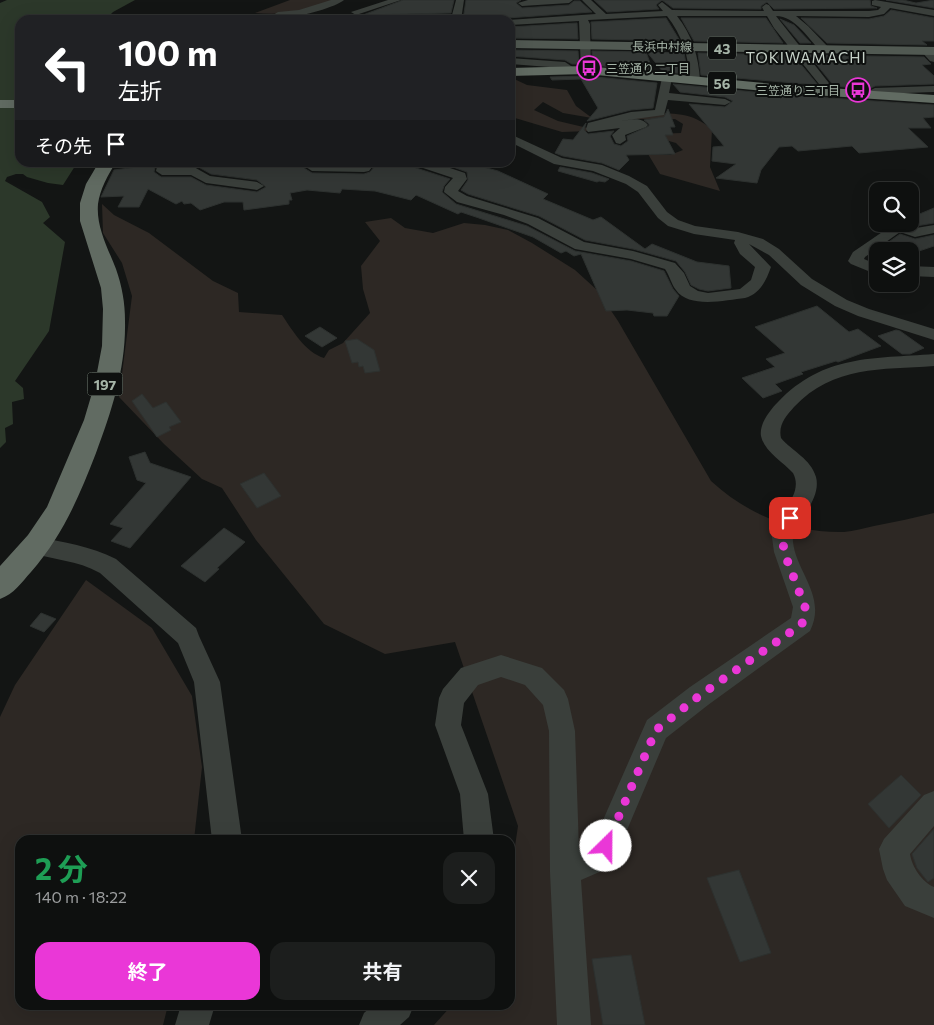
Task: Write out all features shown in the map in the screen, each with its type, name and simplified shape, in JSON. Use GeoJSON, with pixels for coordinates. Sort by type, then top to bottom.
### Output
{"type":"FeatureCollection","features":[{"type":"Feature","properties":{"kind":"highway","name":"56"},"geometry":{"type":"LineString","coordinates":[[515,72],[579,70],[724,84],[934,98]]}},
{"type":"Feature","properties":{"kind":"highway"},"geometry":{"type":"LineString","coordinates":[[0,104],[15,104]]}},
{"type":"Feature","properties":{"kind":"highway","name":"197"},"geometry":{"type":"LineString","coordinates":[[0,586],[36,546],[58,514],[98,415],[114,343],[114,307],[108,274],[92,238],[87,217],[92,189],[105,167]]}},
{"type":"Feature","properties":{"kind":"main road","name":"長浜中村線"},"geometry":{"type":"LineString","coordinates":[[515,44],[797,49],[931,54]]}},
{"type":"Feature","properties":{"kind":"street"},"geometry":{"type":"LineString","coordinates":[[278,15],[300,13],[340,0]]}},
{"type":"Feature","properties":{"kind":"street"},"geometry":{"type":"LineString","coordinates":[[378,6],[387,0]]}},
{"type":"Feature","properties":{"kind":"street"},"geometry":{"type":"LineString","coordinates":[[349,15],[397,0]]}},
{"type":"Feature","properties":{"kind":"street"},"geometry":{"type":"LineString","coordinates":[[456,15],[460,0]]}},
{"type":"Feature","properties":{"kind":"street"},"geometry":{"type":"LineString","coordinates":[[521,1],[569,0]]}},
{"type":"Feature","properties":{"kind":"street"},"geometry":{"type":"LineString","coordinates":[[586,0],[604,17]]}},
{"type":"Feature","properties":{"kind":"street"},"geometry":{"type":"LineString","coordinates":[[656,0],[682,23],[696,66],[694,81]]}},
{"type":"Feature","properties":{"kind":"street"},"geometry":{"type":"LineString","coordinates":[[762,0],[770,15],[773,26],[797,49],[831,92]]}},
{"type":"Feature","properties":{"kind":"street"},"geometry":{"type":"LineString","coordinates":[[521,1],[533,20]]}},
{"type":"Feature","properties":{"kind":"street"},"geometry":{"type":"LineString","coordinates":[[867,2],[934,13]]}},
{"type":"Feature","properties":{"kind":"street"},"geometry":{"type":"LineString","coordinates":[[515,22],[671,13],[869,14],[881,12],[888,5]]}},
{"type":"Feature","properties":{"kind":"street"},"geometry":{"type":"LineString","coordinates":[[869,14],[883,22]]}},
{"type":"Feature","properties":{"kind":"street"},"geometry":{"type":"LineString","coordinates":[[789,15],[806,28],[825,50]]}},
{"type":"Feature","properties":{"kind":"street"},"geometry":{"type":"LineString","coordinates":[[515,61],[565,66],[579,70],[586,45],[585,24],[582,18]]}},
{"type":"Feature","properties":{"kind":"street"},"geometry":{"type":"LineString","coordinates":[[620,140],[618,135],[622,132],[642,125],[639,122],[631,122],[592,129],[592,125],[631,115],[660,114],[667,78]]}},
{"type":"Feature","properties":{"kind":"street"},"geometry":{"type":"LineString","coordinates":[[665,96],[724,106],[724,84]]}},
{"type":"Feature","properties":{"kind":"street"},"geometry":{"type":"LineString","coordinates":[[868,94],[876,91],[934,89]]}},
{"type":"Feature","properties":{"kind":"street"},"geometry":{"type":"LineString","coordinates":[[515,140],[530,145],[560,162],[602,170],[637,185],[648,193],[662,215],[672,223],[686,228],[758,242],[774,251],[796,274],[839,302],[860,312],[913,325],[934,335]]}},
{"type":"Feature","properties":{"kind":"street"},"geometry":{"type":"LineString","coordinates":[[163,167],[162,171],[194,171],[206,179],[257,186]]}},
{"type":"Feature","properties":{"kind":"street"},"geometry":{"type":"LineString","coordinates":[[312,167],[365,167]]}},
{"type":"Feature","properties":{"kind":"street"},"geometry":{"type":"LineString","coordinates":[[433,167],[460,176],[460,179],[452,187],[451,192],[462,199],[533,221],[580,246],[633,255],[670,266],[676,273],[683,289],[693,295],[708,298],[732,296],[745,292],[758,282],[762,267],[760,262],[749,256],[742,249],[741,243],[744,238]]}},
{"type":"Feature","properties":{"kind":"street"},"geometry":{"type":"LineString","coordinates":[[877,242],[899,227],[915,233],[934,229]]}},
{"type":"Feature","properties":{"kind":"street"},"geometry":{"type":"LineString","coordinates":[[869,247],[858,255],[856,261],[869,269]]}},
{"type":"Feature","properties":{"kind":"street"},"geometry":{"type":"LineString","coordinates":[[919,271],[934,272]]}},
{"type":"Feature","properties":{"kind":"street"},"geometry":{"type":"LineString","coordinates":[[565,872],[593,859],[606,846],[656,730],[699,696],[802,624],[805,607],[784,552],[782,530],[806,495],[806,476],[802,468],[777,446],[771,437],[770,431],[777,415],[805,384],[821,376],[858,366],[897,361],[934,360]]}},
{"type":"Feature","properties":{"kind":"street"},"geometry":{"type":"LineString","coordinates":[[36,546],[72,552],[93,558],[108,566],[187,636],[207,682],[226,835]]}},
{"type":"Feature","properties":{"kind":"street"},"geometry":{"type":"LineString","coordinates":[[479,835],[474,794],[448,725],[452,698],[470,676],[501,666],[533,676],[555,699],[562,731],[565,872],[574,1025]]}},
{"type":"Feature","properties":{"kind":"street"},"geometry":{"type":"LineString","coordinates":[[934,805],[894,849],[898,868],[916,895],[934,903]]}},
{"type":"Feature","properties":{"kind":"street"},"geometry":{"type":"LineString","coordinates":[[192,1025],[196,1010]]}},
{"type":"Feature","properties":{"kind":"street"},"geometry":{"type":"LineString","coordinates":[[376,1025],[391,1010]]}},
{"type":"Feature","properties":{"kind":"shaded area"},"geometry":{"type":"Polygon","coordinates":[[[7,0],[135,0],[110,15],[15,15],[15,167],[74,167],[63,185],[48,183],[23,174],[7,177],[5,181],[42,202],[50,217],[43,223],[65,242],[49,331],[15,381],[23,388],[24,399],[12,402],[13,424],[5,428],[6,442],[0,448],[0,3],[7,0]]]}},
{"type":"Feature","properties":{"kind":"shaded area"},"geometry":{"type":"Polygon","coordinates":[[[290,0],[340,0],[298,11],[278,14],[255,13],[290,0]]]}},
{"type":"Feature","properties":{"kind":"shaded area"},"geometry":{"type":"Polygon","coordinates":[[[515,79],[527,85],[567,90],[576,106],[592,118],[563,113],[543,102],[534,110],[558,121],[592,129],[591,131],[562,132],[515,118],[515,79]]]}},
{"type":"Feature","properties":{"kind":"shaded area"},"geometry":{"type":"Polygon","coordinates":[[[648,113],[690,117],[697,119],[712,130],[710,167],[720,191],[660,174],[648,154],[670,155],[683,150],[676,143],[651,136],[653,134],[681,133],[683,124],[675,119],[633,119],[631,115],[648,113]]]}},
{"type":"Feature","properties":{"kind":"shaded area"},"geometry":{"type":"Polygon","coordinates":[[[102,204],[114,215],[149,233],[213,281],[238,293],[239,312],[282,315],[305,346],[324,358],[329,350],[343,343],[370,313],[363,289],[361,266],[380,241],[365,222],[391,218],[405,228],[433,233],[464,223],[508,230],[575,270],[597,290],[618,321],[711,481],[740,503],[772,520],[789,525],[807,529],[844,532],[934,513],[934,1025],[434,1025],[448,1010],[515,1010],[515,846],[518,826],[455,642],[385,654],[324,624],[256,540],[222,488],[202,479],[164,444],[119,397],[132,296],[122,263],[103,233],[102,204]]]}},
{"type":"Feature","properties":{"kind":"shaded area"},"geometry":{"type":"Polygon","coordinates":[[[86,580],[152,628],[192,696],[202,767],[195,835],[15,835],[15,1010],[167,1010],[163,1025],[0,1025],[0,717],[15,685],[86,580]]]}},
{"type":"Feature","properties":{"kind":"building"},"geometry":{"type":"Polygon","coordinates":[[[403,0],[454,0],[451,13],[363,15],[403,0]]]}},
{"type":"Feature","properties":{"kind":"building"},"geometry":{"type":"Polygon","coordinates":[[[466,0],[521,0],[516,3],[522,8],[569,5],[574,1],[580,1],[592,12],[515,17],[515,15],[464,15],[466,0]]]}},
{"type":"Feature","properties":{"kind":"building"},"geometry":{"type":"Polygon","coordinates":[[[594,0],[662,0],[656,5],[659,9],[607,12],[594,0]]]}},
{"type":"Feature","properties":{"kind":"building"},"geometry":{"type":"Polygon","coordinates":[[[662,0],[870,0],[871,6],[877,8],[774,9],[767,2],[761,6],[761,9],[673,8],[662,0]]]}},
{"type":"Feature","properties":{"kind":"building"},"geometry":{"type":"Polygon","coordinates":[[[886,0],[903,0],[916,3],[934,0],[934,8],[886,0]]]}},
{"type":"Feature","properties":{"kind":"building"},"geometry":{"type":"Polygon","coordinates":[[[891,10],[934,18],[934,41],[922,41],[927,45],[827,43],[801,18],[869,19],[884,16],[891,10]]]}},
{"type":"Feature","properties":{"kind":"building"},"geometry":{"type":"Polygon","coordinates":[[[666,18],[680,41],[592,39],[591,22],[666,18]]]}},
{"type":"Feature","properties":{"kind":"building"},"geometry":{"type":"Polygon","coordinates":[[[681,18],[766,18],[783,43],[694,41],[681,18]]]}},
{"type":"Feature","properties":{"kind":"building"},"geometry":{"type":"Polygon","coordinates":[[[780,19],[794,25],[811,43],[800,43],[780,19]]]}},
{"type":"Feature","properties":{"kind":"building"},"geometry":{"type":"Polygon","coordinates":[[[577,23],[578,39],[515,38],[515,27],[577,23]]]}},
{"type":"Feature","properties":{"kind":"building"},"geometry":{"type":"Polygon","coordinates":[[[515,50],[578,51],[579,64],[572,64],[565,60],[515,56],[515,50]]]}},
{"type":"Feature","properties":{"kind":"building"},"geometry":{"type":"Polygon","coordinates":[[[592,51],[646,52],[653,71],[593,65],[592,51]]]}},
{"type":"Feature","properties":{"kind":"building"},"geometry":{"type":"Polygon","coordinates":[[[647,52],[684,53],[688,74],[663,72],[647,52]]]}},
{"type":"Feature","properties":{"kind":"building"},"geometry":{"type":"Polygon","coordinates":[[[698,53],[793,55],[818,85],[701,75],[698,53]]]}},
{"type":"Feature","properties":{"kind":"building"},"geometry":{"type":"Polygon","coordinates":[[[809,55],[924,57],[931,64],[922,65],[934,76],[934,84],[875,86],[869,89],[834,86],[809,55]]]}},
{"type":"Feature","properties":{"kind":"building"},"geometry":{"type":"Polygon","coordinates":[[[586,76],[657,83],[653,108],[631,110],[587,121],[598,108],[581,79],[552,80],[550,77],[586,76]]]}},
{"type":"Feature","properties":{"kind":"building"},"geometry":{"type":"Polygon","coordinates":[[[673,84],[784,95],[934,105],[934,117],[923,118],[931,128],[908,128],[928,147],[859,153],[852,146],[798,151],[792,146],[779,147],[761,170],[757,183],[716,178],[736,164],[712,161],[713,147],[724,146],[689,104],[725,107],[733,101],[725,97],[680,92],[673,84]]]}},
{"type":"Feature","properties":{"kind":"building"},"geometry":{"type":"Polygon","coordinates":[[[668,109],[675,127],[670,127],[673,135],[665,135],[675,154],[626,155],[629,160],[619,170],[602,163],[555,153],[563,139],[573,140],[586,123],[584,130],[588,134],[614,131],[610,136],[614,144],[621,146],[628,141],[627,136],[649,126],[644,120],[664,117],[668,109]]]}},
{"type":"Feature","properties":{"kind":"building"},"geometry":{"type":"Polygon","coordinates":[[[137,167],[155,167],[154,172],[161,177],[191,177],[206,185],[257,192],[266,187],[257,180],[211,174],[199,167],[305,167],[312,173],[364,174],[370,172],[374,167],[413,167],[450,179],[442,192],[456,204],[527,226],[575,251],[631,261],[664,271],[673,289],[679,296],[667,316],[654,316],[653,313],[627,310],[606,311],[581,254],[574,256],[566,251],[561,253],[533,237],[461,212],[458,214],[416,195],[411,200],[375,191],[342,189],[340,193],[307,190],[290,193],[292,200],[289,200],[289,204],[244,210],[243,202],[224,202],[200,210],[191,203],[184,204],[182,201],[176,204],[148,189],[139,207],[118,207],[124,196],[101,197],[114,170],[137,167]]]}},
{"type":"Feature","properties":{"kind":"building"},"geometry":{"type":"Polygon","coordinates":[[[453,167],[483,167],[498,171],[548,194],[543,199],[593,220],[601,217],[645,249],[652,244],[697,262],[729,266],[731,288],[708,291],[699,289],[691,285],[685,272],[676,261],[633,249],[585,240],[539,216],[468,194],[461,190],[468,180],[467,172],[453,167]]]}},
{"type":"Feature","properties":{"kind":"building"},"geometry":{"type":"Polygon","coordinates":[[[560,167],[592,173],[609,179],[605,182],[597,182],[558,171],[560,167]]]}},
{"type":"Feature","properties":{"kind":"building"},"geometry":{"type":"Polygon","coordinates":[[[934,208],[934,223],[919,226],[919,214],[934,208]]]}},
{"type":"Feature","properties":{"kind":"building"},"geometry":{"type":"Polygon","coordinates":[[[900,234],[915,239],[934,235],[934,246],[919,251],[919,242],[889,242],[900,234]]]}},
{"type":"Feature","properties":{"kind":"building"},"geometry":{"type":"Polygon","coordinates":[[[817,306],[849,332],[858,329],[881,346],[838,362],[801,372],[803,374],[775,384],[782,391],[763,398],[742,378],[775,367],[766,359],[785,353],[755,327],[817,306]]]}},
{"type":"Feature","properties":{"kind":"building"},"geometry":{"type":"Polygon","coordinates":[[[320,327],[337,338],[322,347],[305,336],[320,327]]]}},
{"type":"Feature","properties":{"kind":"building"},"geometry":{"type":"Polygon","coordinates":[[[896,330],[924,348],[910,354],[902,354],[878,336],[896,330]]]}},
{"type":"Feature","properties":{"kind":"building"},"geometry":{"type":"Polygon","coordinates":[[[357,339],[374,350],[380,371],[365,373],[363,366],[359,367],[358,362],[352,363],[345,341],[357,339]]]}},
{"type":"Feature","properties":{"kind":"building"},"geometry":{"type":"Polygon","coordinates":[[[142,394],[153,408],[166,402],[181,422],[169,427],[171,430],[157,437],[132,401],[142,394]]]}},
{"type":"Feature","properties":{"kind":"building"},"geometry":{"type":"Polygon","coordinates":[[[145,452],[150,463],[191,477],[130,548],[111,541],[123,528],[110,524],[146,483],[137,480],[129,457],[145,452]]]}},
{"type":"Feature","properties":{"kind":"building"},"geometry":{"type":"Polygon","coordinates":[[[264,473],[281,496],[257,508],[240,484],[264,473]]]}},
{"type":"Feature","properties":{"kind":"building"},"geometry":{"type":"Polygon","coordinates":[[[224,528],[245,542],[205,582],[181,566],[224,528]]]}},
{"type":"Feature","properties":{"kind":"building"},"geometry":{"type":"Polygon","coordinates":[[[41,613],[56,619],[44,632],[30,626],[41,613]]]}},
{"type":"Feature","properties":{"kind":"building"},"geometry":{"type":"Polygon","coordinates":[[[901,775],[921,795],[889,828],[868,804],[901,775]]]}},
{"type":"Feature","properties":{"kind":"building"},"geometry":{"type":"Polygon","coordinates":[[[934,829],[934,878],[928,882],[917,868],[912,854],[934,829]]]}},
{"type":"Feature","properties":{"kind":"building"},"geometry":{"type":"Polygon","coordinates":[[[739,870],[771,953],[740,962],[707,878],[739,870]]]}},
{"type":"Feature","properties":{"kind":"building"},"geometry":{"type":"Polygon","coordinates":[[[631,955],[645,1025],[603,1025],[592,959],[631,955]]]}},
{"type":"Feature","properties":{"kind":"place","name":"三笠通り二丁目"},"geometry":{"type":"Point","coordinates":[589,68]}},
{"type":"Feature","properties":{"kind":"place","name":"三笠通り三丁目"},"geometry":{"type":"Point","coordinates":[858,90]}},
{"type":"Feature","properties":{"kind":"district","name":"TOKIWAMACHI"},"geometry":{"type":"Point","coordinates":[806,57]}},
{"type":"Feature","properties":{"kind":"route"},"geometry":{"type":"LineString","coordinates":[[606,846],[656,730],[699,696],[778,643],[802,624],[805,607],[784,552],[782,530],[790,518]]}}]}
